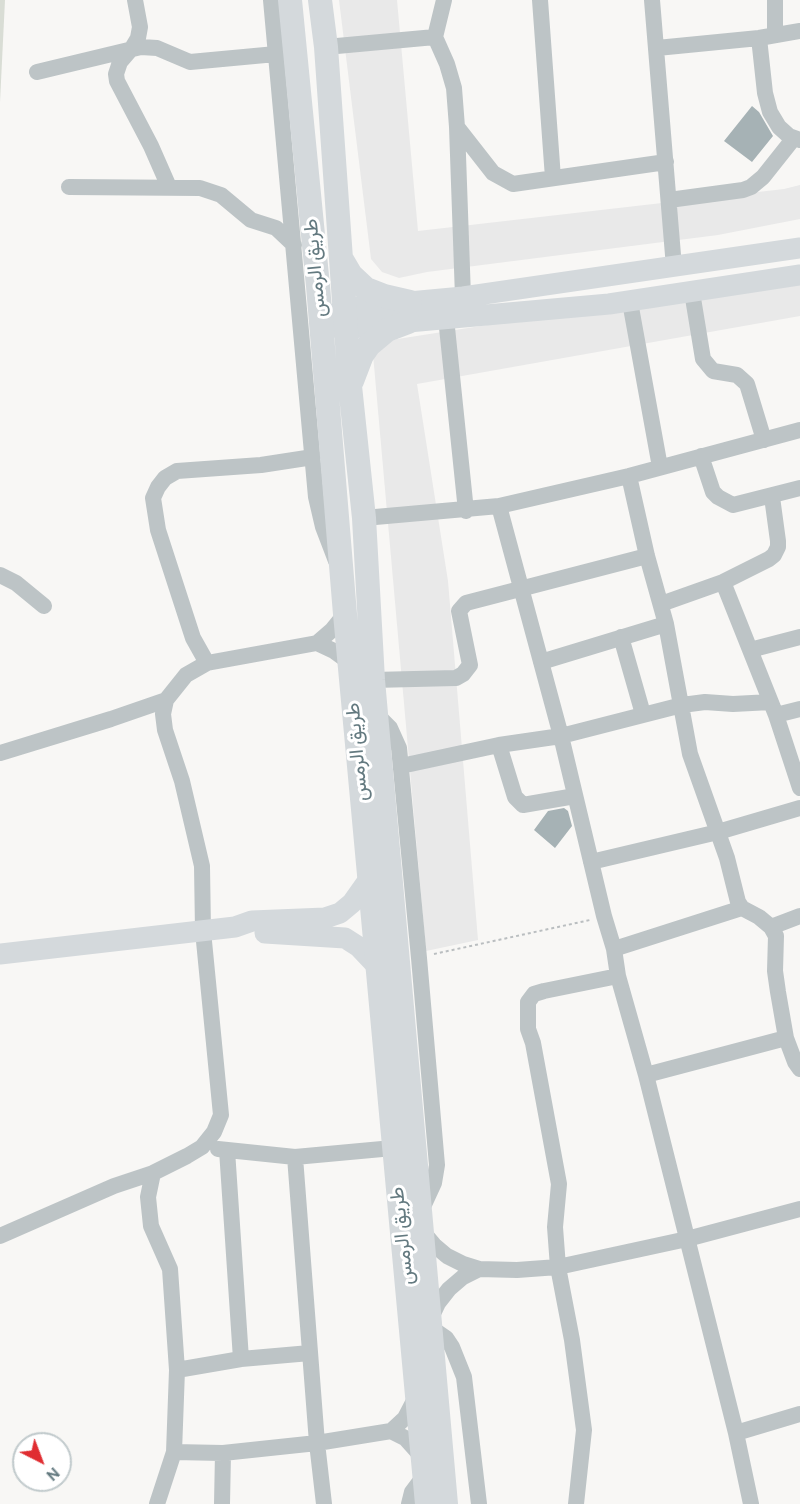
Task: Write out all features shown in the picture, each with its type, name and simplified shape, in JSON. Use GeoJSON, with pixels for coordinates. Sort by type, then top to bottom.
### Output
{"type":"FeatureCollection","features":[{"type":"Feature","properties":{"kind":"highway","name":"طريق الرمس"},"geometry":{"type":"LineString","coordinates":[[290,0],[332,323],[341,571],[426,1504]]}},
{"type":"Feature","properties":{"kind":"highway","name":"طريق الرمس"},"geometry":{"type":"LineString","coordinates":[[320,0],[326,47],[341,258],[332,323],[350,386],[364,518],[374,680],[446,1504]]}},
{"type":"Feature","properties":{"kind":"highway"},"geometry":{"type":"LineString","coordinates":[[341,258],[351,275],[366,289],[384,296],[409,312],[369,345],[362,355],[350,386]]}},
{"type":"Feature","properties":{"kind":"main road"},"geometry":{"type":"LineString","coordinates":[[332,323],[409,312],[463,297],[800,248]]}},
{"type":"Feature","properties":{"kind":"main road"},"geometry":{"type":"LineString","coordinates":[[619,303],[607,288],[614,280],[663,274],[674,267]]}},
{"type":"Feature","properties":{"kind":"main road"},"geometry":{"type":"LineString","coordinates":[[409,312],[446,318],[619,303],[800,275]]}},
{"type":"Feature","properties":{"kind":"main road"},"geometry":{"type":"LineString","coordinates":[[0,954],[235,927],[252,921],[333,916],[352,903],[369,879]]}},
{"type":"Feature","properties":{"kind":"main road"},"geometry":{"type":"LineString","coordinates":[[235,927],[252,932],[345,938],[359,947],[377,966]]}},
{"type":"Feature","properties":{"kind":"street"},"geometry":{"type":"LineString","coordinates":[[135,0],[140,27],[138,38],[117,68],[117,81],[151,146],[169,187]]}},
{"type":"Feature","properties":{"kind":"street"},"geometry":{"type":"LineString","coordinates":[[271,0],[316,497],[322,527],[341,571]]}},
{"type":"Feature","properties":{"kind":"street"},"geometry":{"type":"LineString","coordinates":[[444,0],[435,37],[447,64],[454,88],[458,127],[463,297]]}},
{"type":"Feature","properties":{"kind":"street"},"geometry":{"type":"LineString","coordinates":[[540,0],[553,178]]}},
{"type":"Feature","properties":{"kind":"street"},"geometry":{"type":"LineString","coordinates":[[652,0],[674,267]]}},
{"type":"Feature","properties":{"kind":"street"},"geometry":{"type":"LineString","coordinates":[[669,200],[751,187],[764,177],[797,139],[778,127],[770,112],[765,93],[767,37],[775,0]]}},
{"type":"Feature","properties":{"kind":"street"},"geometry":{"type":"LineString","coordinates":[[657,48],[767,37],[800,31]]}},
{"type":"Feature","properties":{"kind":"street"},"geometry":{"type":"LineString","coordinates":[[326,47],[435,37]]}},
{"type":"Feature","properties":{"kind":"street"},"geometry":{"type":"LineString","coordinates":[[37,72],[132,48],[157,48],[190,62],[276,54]]}},
{"type":"Feature","properties":{"kind":"street"},"geometry":{"type":"LineString","coordinates":[[458,127],[493,173],[513,184],[666,162]]}},
{"type":"Feature","properties":{"kind":"street"},"geometry":{"type":"LineString","coordinates":[[69,187],[190,186],[211,190],[230,201],[251,220],[269,225],[283,233],[294,245]]}},
{"type":"Feature","properties":{"kind":"street"},"geometry":{"type":"LineString","coordinates":[[269,225],[281,217],[290,206]]}},
{"type":"Feature","properties":{"kind":"street"},"geometry":{"type":"LineString","coordinates":[[692,292],[703,360],[713,371],[737,375],[747,384],[764,440]]}},
{"type":"Feature","properties":{"kind":"street"},"geometry":{"type":"LineString","coordinates":[[619,303],[660,468]]}},
{"type":"Feature","properties":{"kind":"street"},"geometry":{"type":"LineString","coordinates":[[446,318],[466,510]]}},
{"type":"Feature","properties":{"kind":"street"},"geometry":{"type":"LineString","coordinates":[[364,518],[499,506],[629,476],[800,430]]}},
{"type":"Feature","properties":{"kind":"street"},"geometry":{"type":"LineString","coordinates":[[701,456],[713,492],[733,505],[800,488]]}},
{"type":"Feature","properties":{"kind":"street"},"geometry":{"type":"LineString","coordinates":[[207,663],[194,638],[158,530],[153,498],[158,487],[165,478],[177,471],[261,465],[313,457]]}},
{"type":"Feature","properties":{"kind":"street"},"geometry":{"type":"LineString","coordinates":[[629,476],[647,556],[666,624],[690,754],[727,858],[736,897],[742,908],[759,916],[771,927],[776,936],[775,971],[786,1038],[800,1070]]}},
{"type":"Feature","properties":{"kind":"street"},"geometry":{"type":"LineString","coordinates":[[660,604],[723,582],[774,555],[778,541],[772,496]]}},
{"type":"Feature","properties":{"kind":"street"},"geometry":{"type":"LineString","coordinates":[[499,506],[561,736],[614,949],[618,976],[646,1075],[736,1433],[751,1504]]}},
{"type":"Feature","properties":{"kind":"street"},"geometry":{"type":"LineString","coordinates":[[374,680],[456,678],[463,674],[470,665],[459,611],[461,606],[521,588],[647,556]]}},
{"type":"Feature","properties":{"kind":"street"},"geometry":{"type":"LineString","coordinates":[[0,575],[16,583],[44,606]]}},
{"type":"Feature","properties":{"kind":"street"},"geometry":{"type":"LineString","coordinates":[[723,582],[773,708],[800,788]]}},
{"type":"Feature","properties":{"kind":"street"},"geometry":{"type":"LineString","coordinates":[[0,1236],[114,1186],[153,1173],[202,1147],[214,1132],[221,1115],[203,931],[202,866],[183,781],[165,730],[163,714],[166,700],[186,675],[207,663],[317,643],[345,614]]}},
{"type":"Feature","properties":{"kind":"street"},"geometry":{"type":"LineString","coordinates":[[541,662],[666,624]]}},
{"type":"Feature","properties":{"kind":"street"},"geometry":{"type":"LineString","coordinates":[[750,650],[800,637]]}},
{"type":"Feature","properties":{"kind":"street"},"geometry":{"type":"LineString","coordinates":[[621,638],[643,714]]}},
{"type":"Feature","properties":{"kind":"street"},"geometry":{"type":"LineString","coordinates":[[317,643],[350,662]]}},
{"type":"Feature","properties":{"kind":"street"},"geometry":{"type":"LineString","coordinates":[[0,753],[166,700]]}},
{"type":"Feature","properties":{"kind":"street"},"geometry":{"type":"LineString","coordinates":[[400,766],[499,745],[561,736],[682,705],[705,702],[800,709]]}},
{"type":"Feature","properties":{"kind":"street"},"geometry":{"type":"LineString","coordinates":[[377,715],[396,737],[400,766],[437,1165],[434,1183],[422,1220],[434,1245],[447,1256],[479,1269],[517,1270],[558,1267],[687,1239],[800,1209]]}},
{"type":"Feature","properties":{"kind":"street"},"geometry":{"type":"LineString","coordinates":[[499,745],[514,797],[519,802],[529,805],[575,796]]}},
{"type":"Feature","properties":{"kind":"street"},"geometry":{"type":"LineString","coordinates":[[591,862],[718,832],[800,808]]}},
{"type":"Feature","properties":{"kind":"street"},"geometry":{"type":"LineString","coordinates":[[614,949],[742,908]]}},
{"type":"Feature","properties":{"kind":"street"},"geometry":{"type":"LineString","coordinates":[[771,927],[800,916]]}},
{"type":"Feature","properties":{"kind":"street"},"geometry":{"type":"LineString","coordinates":[[576,1504],[584,1430],[572,1341],[558,1267],[555,1227],[559,1184],[528,1029],[528,1002],[534,994],[544,991],[618,976]]}},
{"type":"Feature","properties":{"kind":"street"},"geometry":{"type":"LineString","coordinates":[[646,1075],[786,1038]]}},
{"type":"Feature","properties":{"kind":"street"},"geometry":{"type":"LineString","coordinates":[[202,1147],[295,1157],[393,1149]]}},
{"type":"Feature","properties":{"kind":"street"},"geometry":{"type":"LineString","coordinates":[[227,1150],[241,1359]]}},
{"type":"Feature","properties":{"kind":"street"},"geometry":{"type":"LineString","coordinates":[[295,1157],[317,1443],[324,1504]]}},
{"type":"Feature","properties":{"kind":"street"},"geometry":{"type":"LineString","coordinates":[[153,1173],[148,1197],[151,1226],[171,1269],[177,1371],[174,1452],[156,1502]]}},
{"type":"Feature","properties":{"kind":"street"},"geometry":{"type":"LineString","coordinates":[[479,1269],[463,1277],[449,1289],[438,1303],[430,1323],[452,1347],[464,1377],[479,1504]]}},
{"type":"Feature","properties":{"kind":"street"},"geometry":{"type":"LineString","coordinates":[[177,1371],[241,1359],[310,1353]]}},
{"type":"Feature","properties":{"kind":"street"},"geometry":{"type":"LineString","coordinates":[[390,1431],[405,1418],[417,1394]]}},
{"type":"Feature","properties":{"kind":"street"},"geometry":{"type":"LineString","coordinates":[[736,1433],[800,1414]]}},
{"type":"Feature","properties":{"kind":"street"},"geometry":{"type":"LineString","coordinates":[[174,1452],[223,1454],[317,1443],[390,1431],[405,1437],[423,1466],[409,1504]]}},
{"type":"Feature","properties":{"kind":"street"},"geometry":{"type":"LineString","coordinates":[[222,1504],[223,1454]]}},
{"type":"Feature","properties":{"kind":"path"},"geometry":{"type":"LineString","coordinates":[[419,958],[604,916]]}},
{"type":"Feature","properties":{"kind":"shaded area"},"geometry":{"type":"Polygon","coordinates":[[[0,0],[5,0],[0,102],[0,0]]]}},
{"type":"Feature","properties":{"kind":"shaded area"},"geometry":{"type":"Polygon","coordinates":[[[339,0],[397,0],[418,231],[784,189],[800,185],[800,219],[718,235],[427,272],[399,278],[382,272],[371,259],[339,0]]]}},
{"type":"Feature","properties":{"kind":"shaded area"},"geometry":{"type":"Polygon","coordinates":[[[800,276],[800,316],[417,384],[448,581],[478,940],[426,951],[372,343],[800,276]]]}},
{"type":"Feature","properties":{"kind":"building"},"geometry":{"type":"Polygon","coordinates":[[[752,106],[759,112],[773,136],[752,162],[724,141],[752,106]]]}},
{"type":"Feature","properties":{"kind":"building"},"geometry":{"type":"Polygon","coordinates":[[[564,808],[568,811],[572,826],[555,848],[534,830],[548,811],[564,808]]]}}]}
